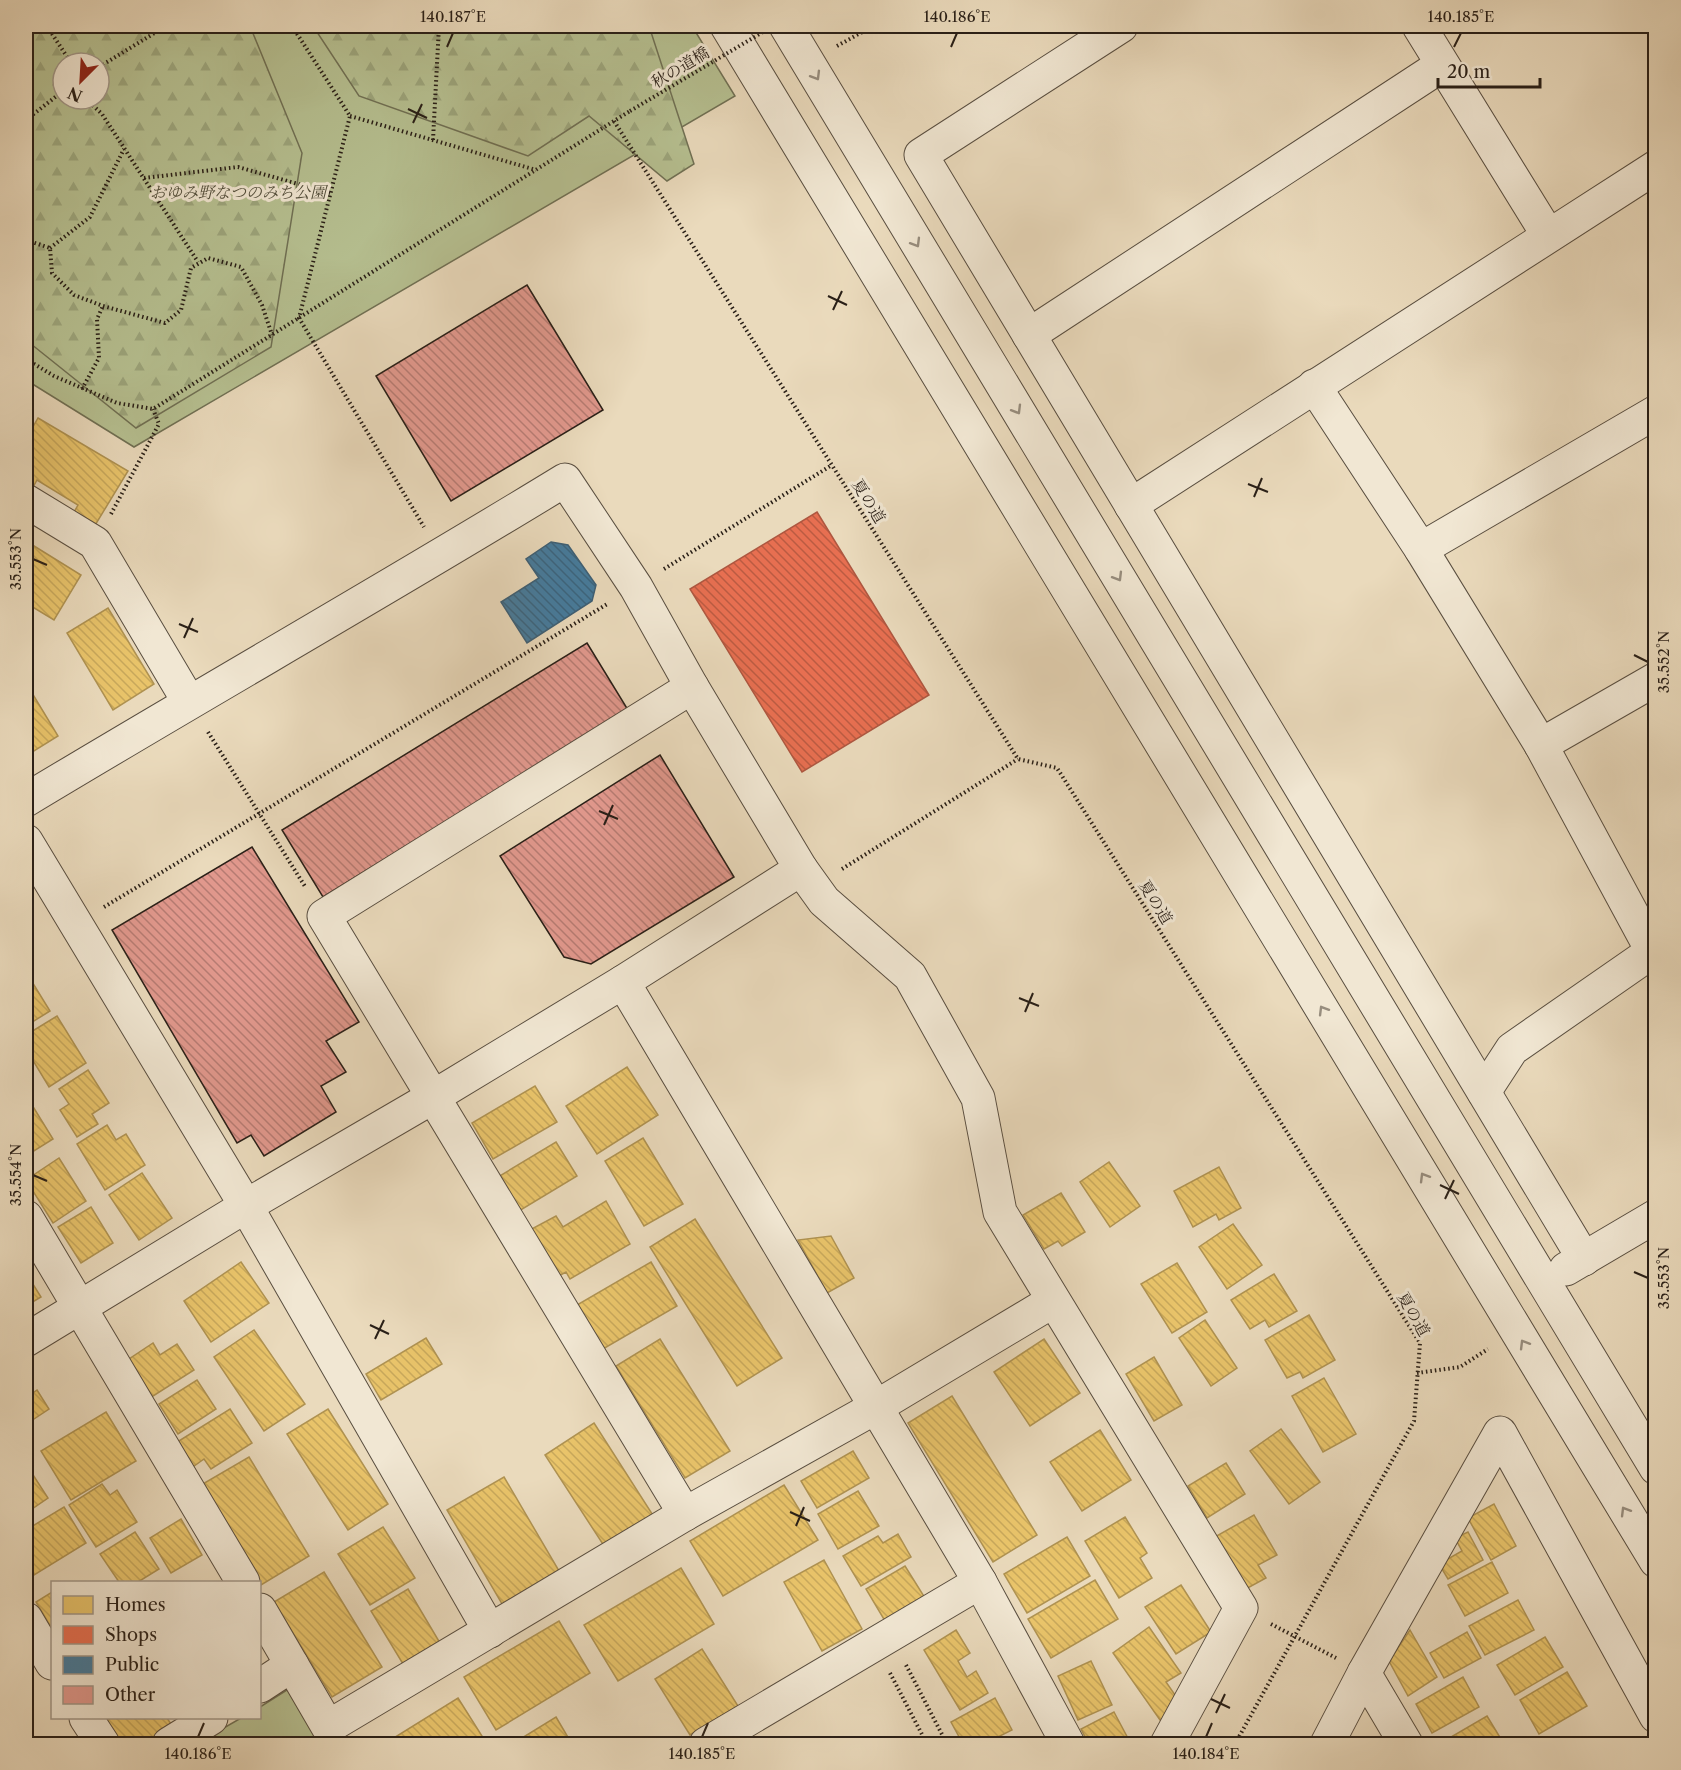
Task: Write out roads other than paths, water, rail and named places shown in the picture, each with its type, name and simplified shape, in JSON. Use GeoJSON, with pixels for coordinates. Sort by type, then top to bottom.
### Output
{"type":"FeatureCollection","features":[{"type":"Feature","properties":{"kind":"street"},"geometry":{"type":"LineString","coordinates":[[728,26],[1656,1561]]}},
{"type":"Feature","properties":{"kind":"street"},"geometry":{"type":"LineString","coordinates":[[786,26],[1656,1468]]}},
{"type":"Feature","properties":{"kind":"street"},"geometry":{"type":"LineString","coordinates":[[1121,26],[921,155],[1584,1259]]}},
{"type":"Feature","properties":{"kind":"street"},"geometry":{"type":"LineString","coordinates":[[1419,26],[1548,235]]}},
{"type":"Feature","properties":{"kind":"street"},"geometry":{"type":"LineString","coordinates":[[1029,335],[1442,66]]}},
{"type":"Feature","properties":{"kind":"street"},"geometry":{"type":"LineString","coordinates":[[1131,506],[1656,167]]}},
{"type":"Feature","properties":{"kind":"street"},"geometry":{"type":"LineString","coordinates":[[1314,386],[1421,549],[1541,745],[1654,953],[1512,1049],[1484,1092]]}},
{"type":"Feature","properties":{"kind":"street"},"geometry":{"type":"LineString","coordinates":[[1421,549],[1656,412]]}},
{"type":"Feature","properties":{"kind":"street"},"geometry":{"type":"LineString","coordinates":[[26,800],[189,702],[442,556],[565,480],[636,587],[692,687],[807,878],[824,902],[910,976],[978,1098],[1000,1212],[1241,1608],[1167,1744]]}},
{"type":"Feature","properties":{"kind":"street"},"geometry":{"type":"LineString","coordinates":[[26,501],[95,543],[189,702]]}},
{"type":"Feature","properties":{"kind":"street"},"geometry":{"type":"LineString","coordinates":[[1541,745],[1656,679]]}},
{"type":"Feature","properties":{"kind":"street"},"geometry":{"type":"LineString","coordinates":[[685,1514],[324,916],[692,687]]}},
{"type":"Feature","properties":{"kind":"street"},"geometry":{"type":"LineString","coordinates":[[26,841],[246,1206],[490,1631]]}},
{"type":"Feature","properties":{"kind":"street"},"geometry":{"type":"LineString","coordinates":[[26,1340],[79,1306],[623,982],[807,878]]}},
{"type":"Feature","properties":{"kind":"street"},"geometry":{"type":"LineString","coordinates":[[623,982],[980,1582],[1068,1744]]}},
{"type":"Feature","properties":{"kind":"street"},"geometry":{"type":"LineString","coordinates":[[1544,1282],[1656,1216]]}},
{"type":"Feature","properties":{"kind":"street"},"geometry":{"type":"LineString","coordinates":[[26,1217],[242,1581]]}},
{"type":"Feature","properties":{"kind":"street"},"geometry":{"type":"LineString","coordinates":[[261,1612],[333,1736],[490,1631],[685,1514],[876,1407],[1053,1301]]}},
{"type":"Feature","properties":{"kind":"street"},"geometry":{"type":"LineString","coordinates":[[1327,1744],[1364,1673],[1500,1433],[1654,1711]]}},
{"type":"Feature","properties":{"kind":"street"},"geometry":{"type":"LineString","coordinates":[[706,1744],[980,1582]]}},
{"type":"Feature","properties":{"kind":"street"},"geometry":{"type":"LineString","coordinates":[[26,1619],[51,1661]]}},
{"type":"Feature","properties":{"kind":"street"},"geometry":{"type":"LineString","coordinates":[[261,1685],[292,1665]]}},
{"type":"Feature","properties":{"kind":"street"},"geometry":{"type":"LineString","coordinates":[[1364,1673],[1406,1744]]}},
{"type":"Feature","properties":{"kind":"street"},"geometry":{"type":"LineString","coordinates":[[87,1719],[103,1744]]}},
{"type":"Feature","properties":{"kind":"street"},"geometry":{"type":"LineString","coordinates":[[169,1744],[209,1719]]}},
{"type":"Feature","properties":{"kind":"park label","name":"おゆみ野なつのみち公園"},"geometry":{"type":"Point","coordinates":[238,192]}}]}
